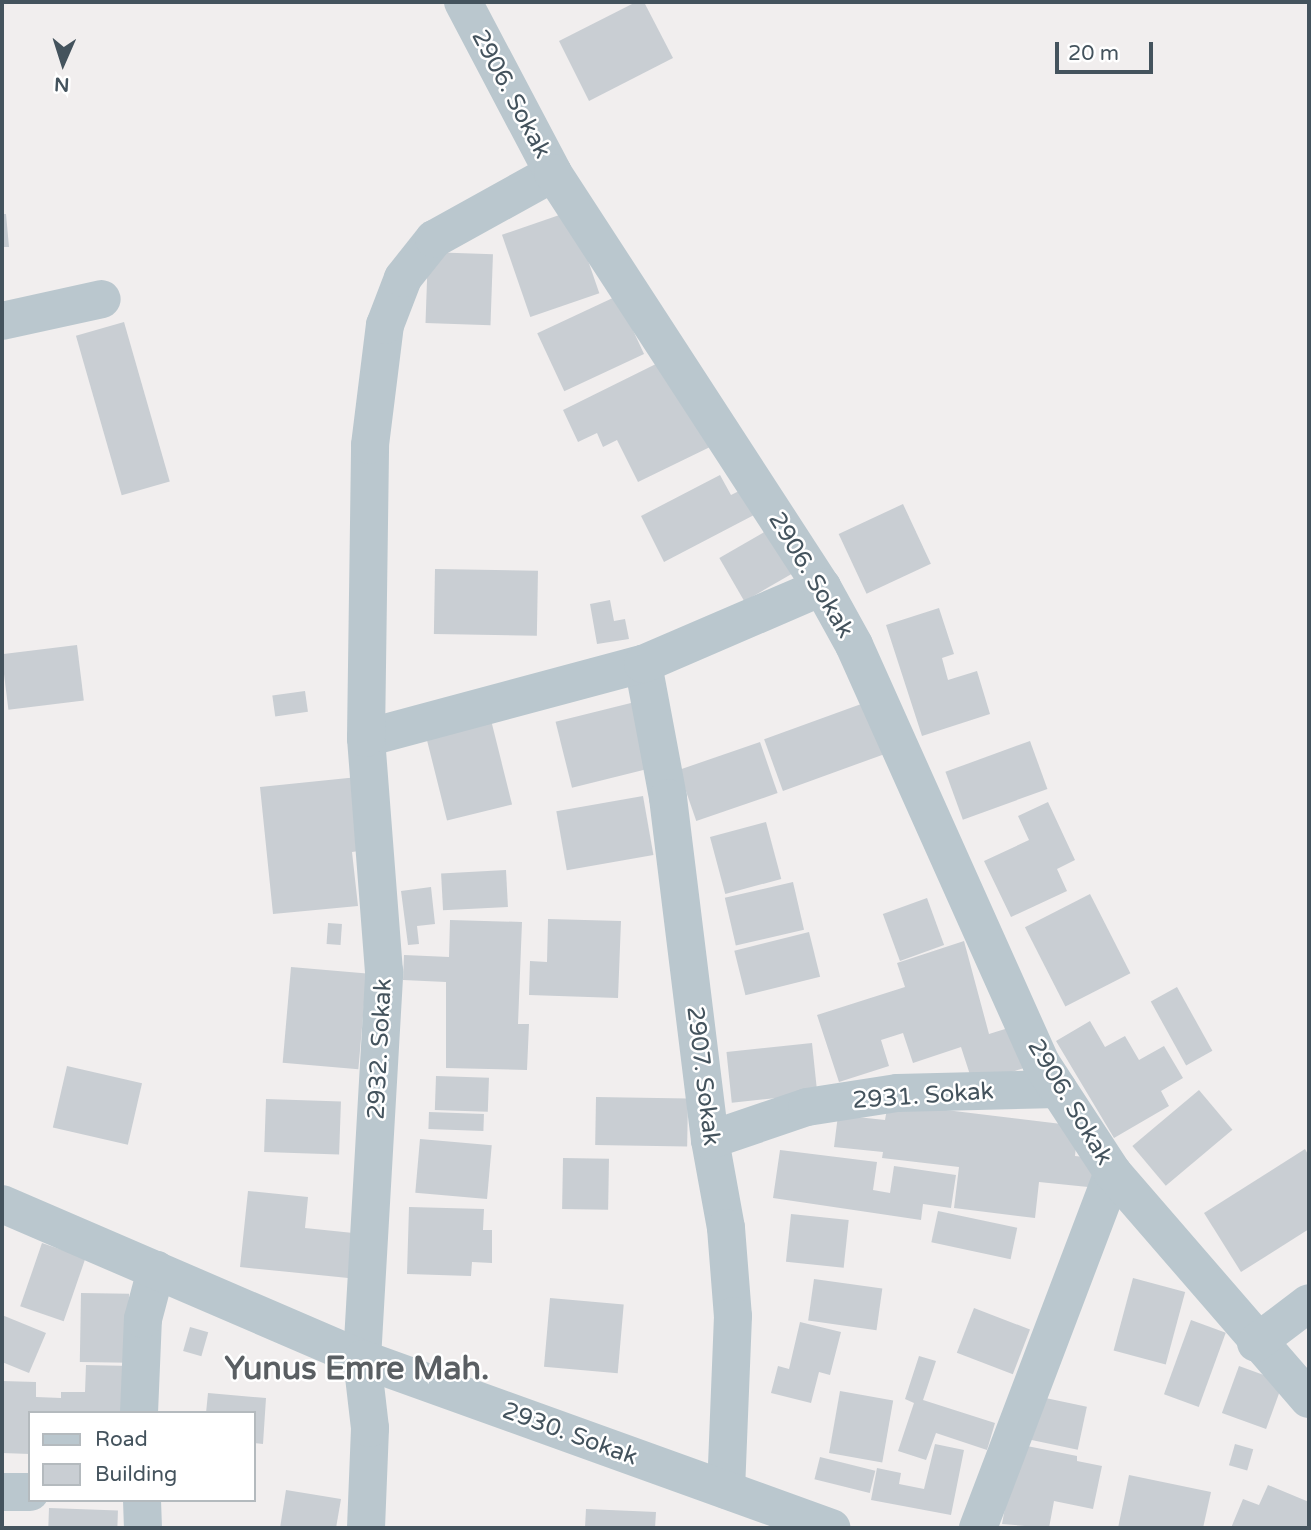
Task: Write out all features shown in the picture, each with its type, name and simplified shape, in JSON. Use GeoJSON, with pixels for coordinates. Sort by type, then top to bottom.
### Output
{"type":"FeatureCollection","features":[{"type":"Feature","properties":{"kind":"street","name":"2906. Sokak"},"geometry":{"type":"LineString","coordinates":[[463,2],[553,173],[822,587],[854,645],[941,845],[1041,1063],[1113,1173],[1256,1343],[1309,1399]]}},
{"type":"Feature","properties":{"kind":"street","name":"2932. Sokak"},"geometry":{"type":"LineString","coordinates":[[366,1528],[370,1428],[362,1359],[384,972],[366,738],[370,445],[392,301],[409,267],[434,239],[553,173]]}},
{"type":"Feature","properties":{"kind":"street"},"geometry":{"type":"LineString","coordinates":[[2,321],[102,299]]}},
{"type":"Feature","properties":{"kind":"street"},"geometry":{"type":"LineString","coordinates":[[366,738],[643,664],[822,587]]}},
{"type":"Feature","properties":{"kind":"street","name":"2907. Sokak"},"geometry":{"type":"LineString","coordinates":[[643,664],[668,797],[710,1140],[726,1228],[733,1316],[726,1490]]}},
{"type":"Feature","properties":{"kind":"street","name":"2931. Sokak"},"geometry":{"type":"LineString","coordinates":[[710,1140],[807,1107],[897,1093],[1058,1089]]}},
{"type":"Feature","properties":{"kind":"street","name":"2906. Sokak"},"geometry":{"type":"LineString","coordinates":[[978,1528],[1113,1173]]}},
{"type":"Feature","properties":{"kind":"street","name":"2930. Sokak"},"geometry":{"type":"LineString","coordinates":[[2,1204],[362,1359],[832,1528]]}},
{"type":"Feature","properties":{"kind":"street"},"geometry":{"type":"LineString","coordinates":[[139,1411],[143,1319],[156,1270]]}},
{"type":"Feature","properties":{"kind":"street"},"geometry":{"type":"LineString","coordinates":[[1256,1343],[1309,1303]]}},
{"type":"Feature","properties":{"kind":"street"},"geometry":{"type":"LineString","coordinates":[[2,1492],[28,1492]]}},
{"type":"Feature","properties":{"kind":"street"},"geometry":{"type":"LineString","coordinates":[[142,1502],[143,1528]]}},
{"type":"Feature","properties":{"kind":"building"},"geometry":{"type":"Polygon","coordinates":[[[636,2],[644,2],[673,58],[589,101],[559,41],[636,2]]]}},
{"type":"Feature","properties":{"kind":"building"},"geometry":{"type":"Polygon","coordinates":[[[571,211],[599,293],[530,317],[502,235],[571,211]]]}},
{"type":"Feature","properties":{"kind":"building"},"geometry":{"type":"Polygon","coordinates":[[[2,214],[6,214],[9,247],[2,247],[2,214]]]}},
{"type":"Feature","properties":{"kind":"building"},"geometry":{"type":"Polygon","coordinates":[[[428,252],[493,254],[490,325],[426,323],[428,252]]]}},
{"type":"Feature","properties":{"kind":"building"},"geometry":{"type":"Polygon","coordinates":[[[617,296],[644,354],[564,391],[537,333],[617,296]]]}},
{"type":"Feature","properties":{"kind":"building"},"geometry":{"type":"Polygon","coordinates":[[[124,322],[170,482],[122,495],[76,336],[124,322]]]}},
{"type":"Feature","properties":{"kind":"building"},"geometry":{"type":"Polygon","coordinates":[[[666,359],[710,447],[638,482],[617,440],[603,447],[597,433],[578,442],[563,410],[666,359]]]}},
{"type":"Feature","properties":{"kind":"building"},"geometry":{"type":"Polygon","coordinates":[[[720,475],[731,495],[741,490],[754,515],[664,562],[641,516],[720,475]]]}},
{"type":"Feature","properties":{"kind":"building"},"geometry":{"type":"Polygon","coordinates":[[[903,504],[931,564],[867,594],[839,534],[903,504]]]}},
{"type":"Feature","properties":{"kind":"building"},"geometry":{"type":"Polygon","coordinates":[[[773,527],[798,570],[744,601],[719,558],[773,527]]]}},
{"type":"Feature","properties":{"kind":"building"},"geometry":{"type":"Polygon","coordinates":[[[435,569],[538,571],[537,636],[434,634],[435,569]]]}},
{"type":"Feature","properties":{"kind":"building"},"geometry":{"type":"Polygon","coordinates":[[[610,600],[614,621],[625,619],[629,639],[597,644],[590,604],[610,600]]]}},
{"type":"Feature","properties":{"kind":"building"},"geometry":{"type":"Polygon","coordinates":[[[939,608],[954,654],[942,658],[948,680],[977,671],[990,714],[922,736],[886,625],[939,608]]]}},
{"type":"Feature","properties":{"kind":"building"},"geometry":{"type":"Polygon","coordinates":[[[77,645],[84,701],[8,710],[2,654],[77,645]]]}},
{"type":"Feature","properties":{"kind":"building"},"geometry":{"type":"Polygon","coordinates":[[[305,691],[308,712],[275,716],[272,696],[305,691]]]}},
{"type":"Feature","properties":{"kind":"building"},"geometry":{"type":"Polygon","coordinates":[[[875,699],[894,751],[783,791],[764,739],[875,699]]]}},
{"type":"Feature","properties":{"kind":"building"},"geometry":{"type":"Polygon","coordinates":[[[639,701],[655,767],[572,788],[556,722],[639,701]]]}},
{"type":"Feature","properties":{"kind":"building"},"geometry":{"type":"Polygon","coordinates":[[[491,720],[512,804],[447,821],[426,736],[491,720]]]}},
{"type":"Feature","properties":{"kind":"building"},"geometry":{"type":"Polygon","coordinates":[[[1030,741],[1047,789],[963,820],[945,772],[1030,741]]]}},
{"type":"Feature","properties":{"kind":"building"},"geometry":{"type":"Polygon","coordinates":[[[760,742],[778,793],[696,821],[679,770],[760,742]]]}},
{"type":"Feature","properties":{"kind":"building"},"geometry":{"type":"Polygon","coordinates":[[[358,777],[366,850],[352,852],[358,906],[273,914],[260,787],[358,777]]]}},
{"type":"Feature","properties":{"kind":"building"},"geometry":{"type":"Polygon","coordinates":[[[643,796],[653,855],[567,870],[556,811],[643,796]]]}},
{"type":"Feature","properties":{"kind":"building"},"geometry":{"type":"Polygon","coordinates":[[[1048,802],[1075,860],[1057,869],[1067,891],[1011,917],[984,861],[1029,840],[1018,816],[1048,802]]]}},
{"type":"Feature","properties":{"kind":"building"},"geometry":{"type":"Polygon","coordinates":[[[766,822],[781,879],[725,894],[710,837],[766,822]]]}},
{"type":"Feature","properties":{"kind":"building"},"geometry":{"type":"Polygon","coordinates":[[[506,870],[508,907],[443,910],[441,873],[506,870]]]}},
{"type":"Feature","properties":{"kind":"building"},"geometry":{"type":"Polygon","coordinates":[[[793,882],[804,930],[736,945],[725,898],[793,882]]]}},
{"type":"Feature","properties":{"kind":"building"},"geometry":{"type":"Polygon","coordinates":[[[431,887],[435,924],[417,926],[419,944],[408,945],[401,891],[431,887]]]}},
{"type":"Feature","properties":{"kind":"building"},"geometry":{"type":"Polygon","coordinates":[[[1090,894],[1130,973],[1065,1006],[1025,927],[1090,894]]]}},
{"type":"Feature","properties":{"kind":"building"},"geometry":{"type":"Polygon","coordinates":[[[927,898],[944,945],[900,961],[883,914],[927,898]]]}},
{"type":"Feature","properties":{"kind":"building"},"geometry":{"type":"Polygon","coordinates":[[[548,919],[621,921],[618,998],[529,995],[530,961],[547,962],[548,919]]]}},
{"type":"Feature","properties":{"kind":"building"},"geometry":{"type":"Polygon","coordinates":[[[450,920],[522,922],[518,1024],[529,1024],[527,1070],[446,1068],[446,982],[403,980],[404,955],[449,957],[450,920]]]}},
{"type":"Feature","properties":{"kind":"building"},"geometry":{"type":"Polygon","coordinates":[[[328,923],[342,924],[341,945],[327,944],[328,923]]]}},
{"type":"Feature","properties":{"kind":"building"},"geometry":{"type":"Polygon","coordinates":[[[809,932],[820,977],[745,995],[734,951],[809,932]]]}},
{"type":"Feature","properties":{"kind":"building"},"geometry":{"type":"Polygon","coordinates":[[[964,941],[989,1034],[1021,1024],[1034,1065],[973,1084],[961,1047],[913,1063],[903,1033],[881,1040],[889,1066],[839,1082],[817,1015],[905,987],[897,963],[964,941]]]}},
{"type":"Feature","properties":{"kind":"building"},"geometry":{"type":"Polygon","coordinates":[[[291,967],[367,974],[358,1069],[283,1063],[291,967]]]}},
{"type":"Feature","properties":{"kind":"building"},"geometry":{"type":"Polygon","coordinates":[[[1177,987],[1212,1051],[1186,1065],[1151,1002],[1177,987]]]}},
{"type":"Feature","properties":{"kind":"building"},"geometry":{"type":"Polygon","coordinates":[[[1090,1021],[1105,1047],[1125,1036],[1139,1060],[1164,1046],[1183,1078],[1161,1091],[1169,1106],[1114,1138],[1056,1041],[1090,1021]]]}},
{"type":"Feature","properties":{"kind":"building"},"geometry":{"type":"Polygon","coordinates":[[[812,1043],[817,1094],[732,1103],[726,1052],[812,1043]]]}},
{"type":"Feature","properties":{"kind":"building"},"geometry":{"type":"Polygon","coordinates":[[[67,1066],[142,1083],[128,1145],[53,1127],[67,1066]]]}},
{"type":"Feature","properties":{"kind":"building"},"geometry":{"type":"Polygon","coordinates":[[[436,1076],[489,1078],[488,1112],[435,1110],[436,1076]]]}},
{"type":"Feature","properties":{"kind":"building"},"geometry":{"type":"Polygon","coordinates":[[[1199,1090],[1232,1130],[1166,1186],[1132,1146],[1199,1090]]]}},
{"type":"Feature","properties":{"kind":"building"},"geometry":{"type":"Polygon","coordinates":[[[596,1097],[688,1099],[687,1147],[595,1145],[596,1097]]]}},
{"type":"Feature","properties":{"kind":"building"},"geometry":{"type":"Polygon","coordinates":[[[266,1099],[341,1102],[339,1155],[264,1152],[266,1099]]]}},
{"type":"Feature","properties":{"kind":"building"},"geometry":{"type":"Polygon","coordinates":[[[888,1103],[1078,1126],[1075,1156],[1102,1159],[1098,1188],[1039,1182],[1035,1218],[954,1208],[959,1167],[882,1158],[883,1152],[834,1147],[838,1115],[885,1120],[888,1103]]]}},
{"type":"Feature","properties":{"kind":"building"},"geometry":{"type":"Polygon","coordinates":[[[429,1112],[484,1114],[483,1131],[428,1129],[429,1112]]]}},
{"type":"Feature","properties":{"kind":"building"},"geometry":{"type":"Polygon","coordinates":[[[420,1139],[492,1145],[487,1199],[415,1193],[420,1139]]]}},
{"type":"Feature","properties":{"kind":"building"},"geometry":{"type":"Polygon","coordinates":[[[1305,1149],[1309,1156],[1309,1229],[1241,1272],[1204,1213],[1305,1149]]]}},
{"type":"Feature","properties":{"kind":"building"},"geometry":{"type":"Polygon","coordinates":[[[780,1150],[877,1162],[873,1190],[890,1193],[894,1166],[956,1175],[951,1208],[923,1204],[921,1220],[773,1198],[780,1150]]]}},
{"type":"Feature","properties":{"kind":"building"},"geometry":{"type":"Polygon","coordinates":[[[563,1158],[609,1159],[608,1210],[562,1209],[563,1158]]]}},
{"type":"Feature","properties":{"kind":"building"},"geometry":{"type":"Polygon","coordinates":[[[248,1191],[308,1197],[305,1228],[363,1234],[358,1279],[240,1267],[248,1191]]]}},
{"type":"Feature","properties":{"kind":"building"},"geometry":{"type":"Polygon","coordinates":[[[409,1207],[484,1209],[483,1230],[492,1230],[492,1263],[472,1262],[471,1276],[407,1274],[409,1207]]]}},
{"type":"Feature","properties":{"kind":"building"},"geometry":{"type":"Polygon","coordinates":[[[938,1211],[1017,1228],[1011,1259],[931,1242],[938,1211]]]}},
{"type":"Feature","properties":{"kind":"building"},"geometry":{"type":"Polygon","coordinates":[[[791,1214],[849,1220],[844,1268],[786,1262],[791,1214]]]}},
{"type":"Feature","properties":{"kind":"building"},"geometry":{"type":"Polygon","coordinates":[[[42,1243],[85,1258],[64,1321],[20,1306],[42,1243]]]}},
{"type":"Feature","properties":{"kind":"building"},"geometry":{"type":"Polygon","coordinates":[[[1133,1278],[1185,1292],[1166,1364],[1114,1350],[1133,1278]]]}},
{"type":"Feature","properties":{"kind":"building"},"geometry":{"type":"Polygon","coordinates":[[[814,1279],[882,1289],[876,1330],[808,1321],[814,1279]]]}},
{"type":"Feature","properties":{"kind":"building"},"geometry":{"type":"Polygon","coordinates":[[[81,1293],[129,1294],[128,1363],[80,1362],[81,1293]]]}},
{"type":"Feature","properties":{"kind":"building"},"geometry":{"type":"Polygon","coordinates":[[[550,1298],[624,1304],[618,1373],[544,1367],[550,1298]]]}},
{"type":"Feature","properties":{"kind":"building"},"geometry":{"type":"Polygon","coordinates":[[[974,1308],[1030,1330],[1013,1374],[957,1353],[974,1308]]]}},
{"type":"Feature","properties":{"kind":"building"},"geometry":{"type":"Polygon","coordinates":[[[2,1315],[46,1333],[29,1373],[2,1362],[2,1315]]]}},
{"type":"Feature","properties":{"kind":"building"},"geometry":{"type":"Polygon","coordinates":[[[1191,1320],[1226,1333],[1199,1407],[1164,1394],[1191,1320]]]}},
{"type":"Feature","properties":{"kind":"building"},"geometry":{"type":"Polygon","coordinates":[[[800,1322],[841,1332],[830,1375],[819,1372],[811,1403],[771,1393],[778,1366],[789,1369],[800,1322]]]}},
{"type":"Feature","properties":{"kind":"building"},"geometry":{"type":"Polygon","coordinates":[[[190,1327],[208,1332],[201,1356],[183,1351],[190,1327]]]}},
{"type":"Feature","properties":{"kind":"building"},"geometry":{"type":"Polygon","coordinates":[[[919,1356],[936,1361],[923,1400],[995,1423],[987,1450],[936,1433],[926,1460],[898,1451],[914,1403],[905,1399],[919,1356]]]}},
{"type":"Feature","properties":{"kind":"building"},"geometry":{"type":"Polygon","coordinates":[[[86,1365],[131,1366],[129,1411],[28,1411],[28,1454],[2,1453],[2,1381],[36,1382],[36,1397],[61,1398],[61,1392],[85,1392],[86,1365]]]}},
{"type":"Feature","properties":{"kind":"building"},"geometry":{"type":"Polygon","coordinates":[[[1239,1366],[1283,1382],[1266,1429],[1222,1413],[1239,1366]]]}},
{"type":"Feature","properties":{"kind":"building"},"geometry":{"type":"Polygon","coordinates":[[[840,1391],[893,1400],[882,1462],[829,1453],[840,1391]]]}},
{"type":"Feature","properties":{"kind":"building"},"geometry":{"type":"Polygon","coordinates":[[[208,1393],[266,1398],[263,1444],[256,1443],[256,1411],[206,1411],[208,1393]]]}},
{"type":"Feature","properties":{"kind":"building"},"geometry":{"type":"Polygon","coordinates":[[[1036,1396],[1087,1407],[1078,1450],[1027,1439],[1036,1396]]]}},
{"type":"Feature","properties":{"kind":"building"},"geometry":{"type":"Polygon","coordinates":[[[935,1444],[964,1450],[951,1515],[871,1500],[877,1468],[901,1473],[899,1484],[924,1489],[935,1444]]]}},
{"type":"Feature","properties":{"kind":"building"},"geometry":{"type":"Polygon","coordinates":[[[1017,1444],[1077,1456],[1077,1461],[1102,1466],[1093,1509],[1054,1501],[1049,1528],[1002,1524],[1017,1444]]]}},
{"type":"Feature","properties":{"kind":"building"},"geometry":{"type":"Polygon","coordinates":[[[1235,1444],[1253,1449],[1247,1470],[1229,1465],[1235,1444]]]}},
{"type":"Feature","properties":{"kind":"building"},"geometry":{"type":"Polygon","coordinates":[[[820,1457],[875,1471],[870,1493],[814,1479],[820,1457]]]}},
{"type":"Feature","properties":{"kind":"building"},"geometry":{"type":"Polygon","coordinates":[[[1129,1475],[1211,1492],[1203,1528],[1118,1528],[1129,1475]]]}},
{"type":"Feature","properties":{"kind":"building"},"geometry":{"type":"Polygon","coordinates":[[[1268,1485],[1309,1502],[1309,1528],[1231,1528],[1243,1499],[1259,1505],[1268,1485]]]}},
{"type":"Feature","properties":{"kind":"building"},"geometry":{"type":"Polygon","coordinates":[[[286,1490],[341,1499],[336,1528],[280,1528],[286,1490]]]}},
{"type":"Feature","properties":{"kind":"building"},"geometry":{"type":"Polygon","coordinates":[[[49,1508],[118,1510],[117,1528],[48,1528],[49,1508]]]}},
{"type":"Feature","properties":{"kind":"building"},"geometry":{"type":"Polygon","coordinates":[[[586,1509],[656,1512],[655,1528],[585,1528],[586,1509]]]}},
{"type":"Feature","properties":{"kind":"district","name":"Yunus Emre Mah."},"geometry":{"type":"Point","coordinates":[357,1369]}}]}
